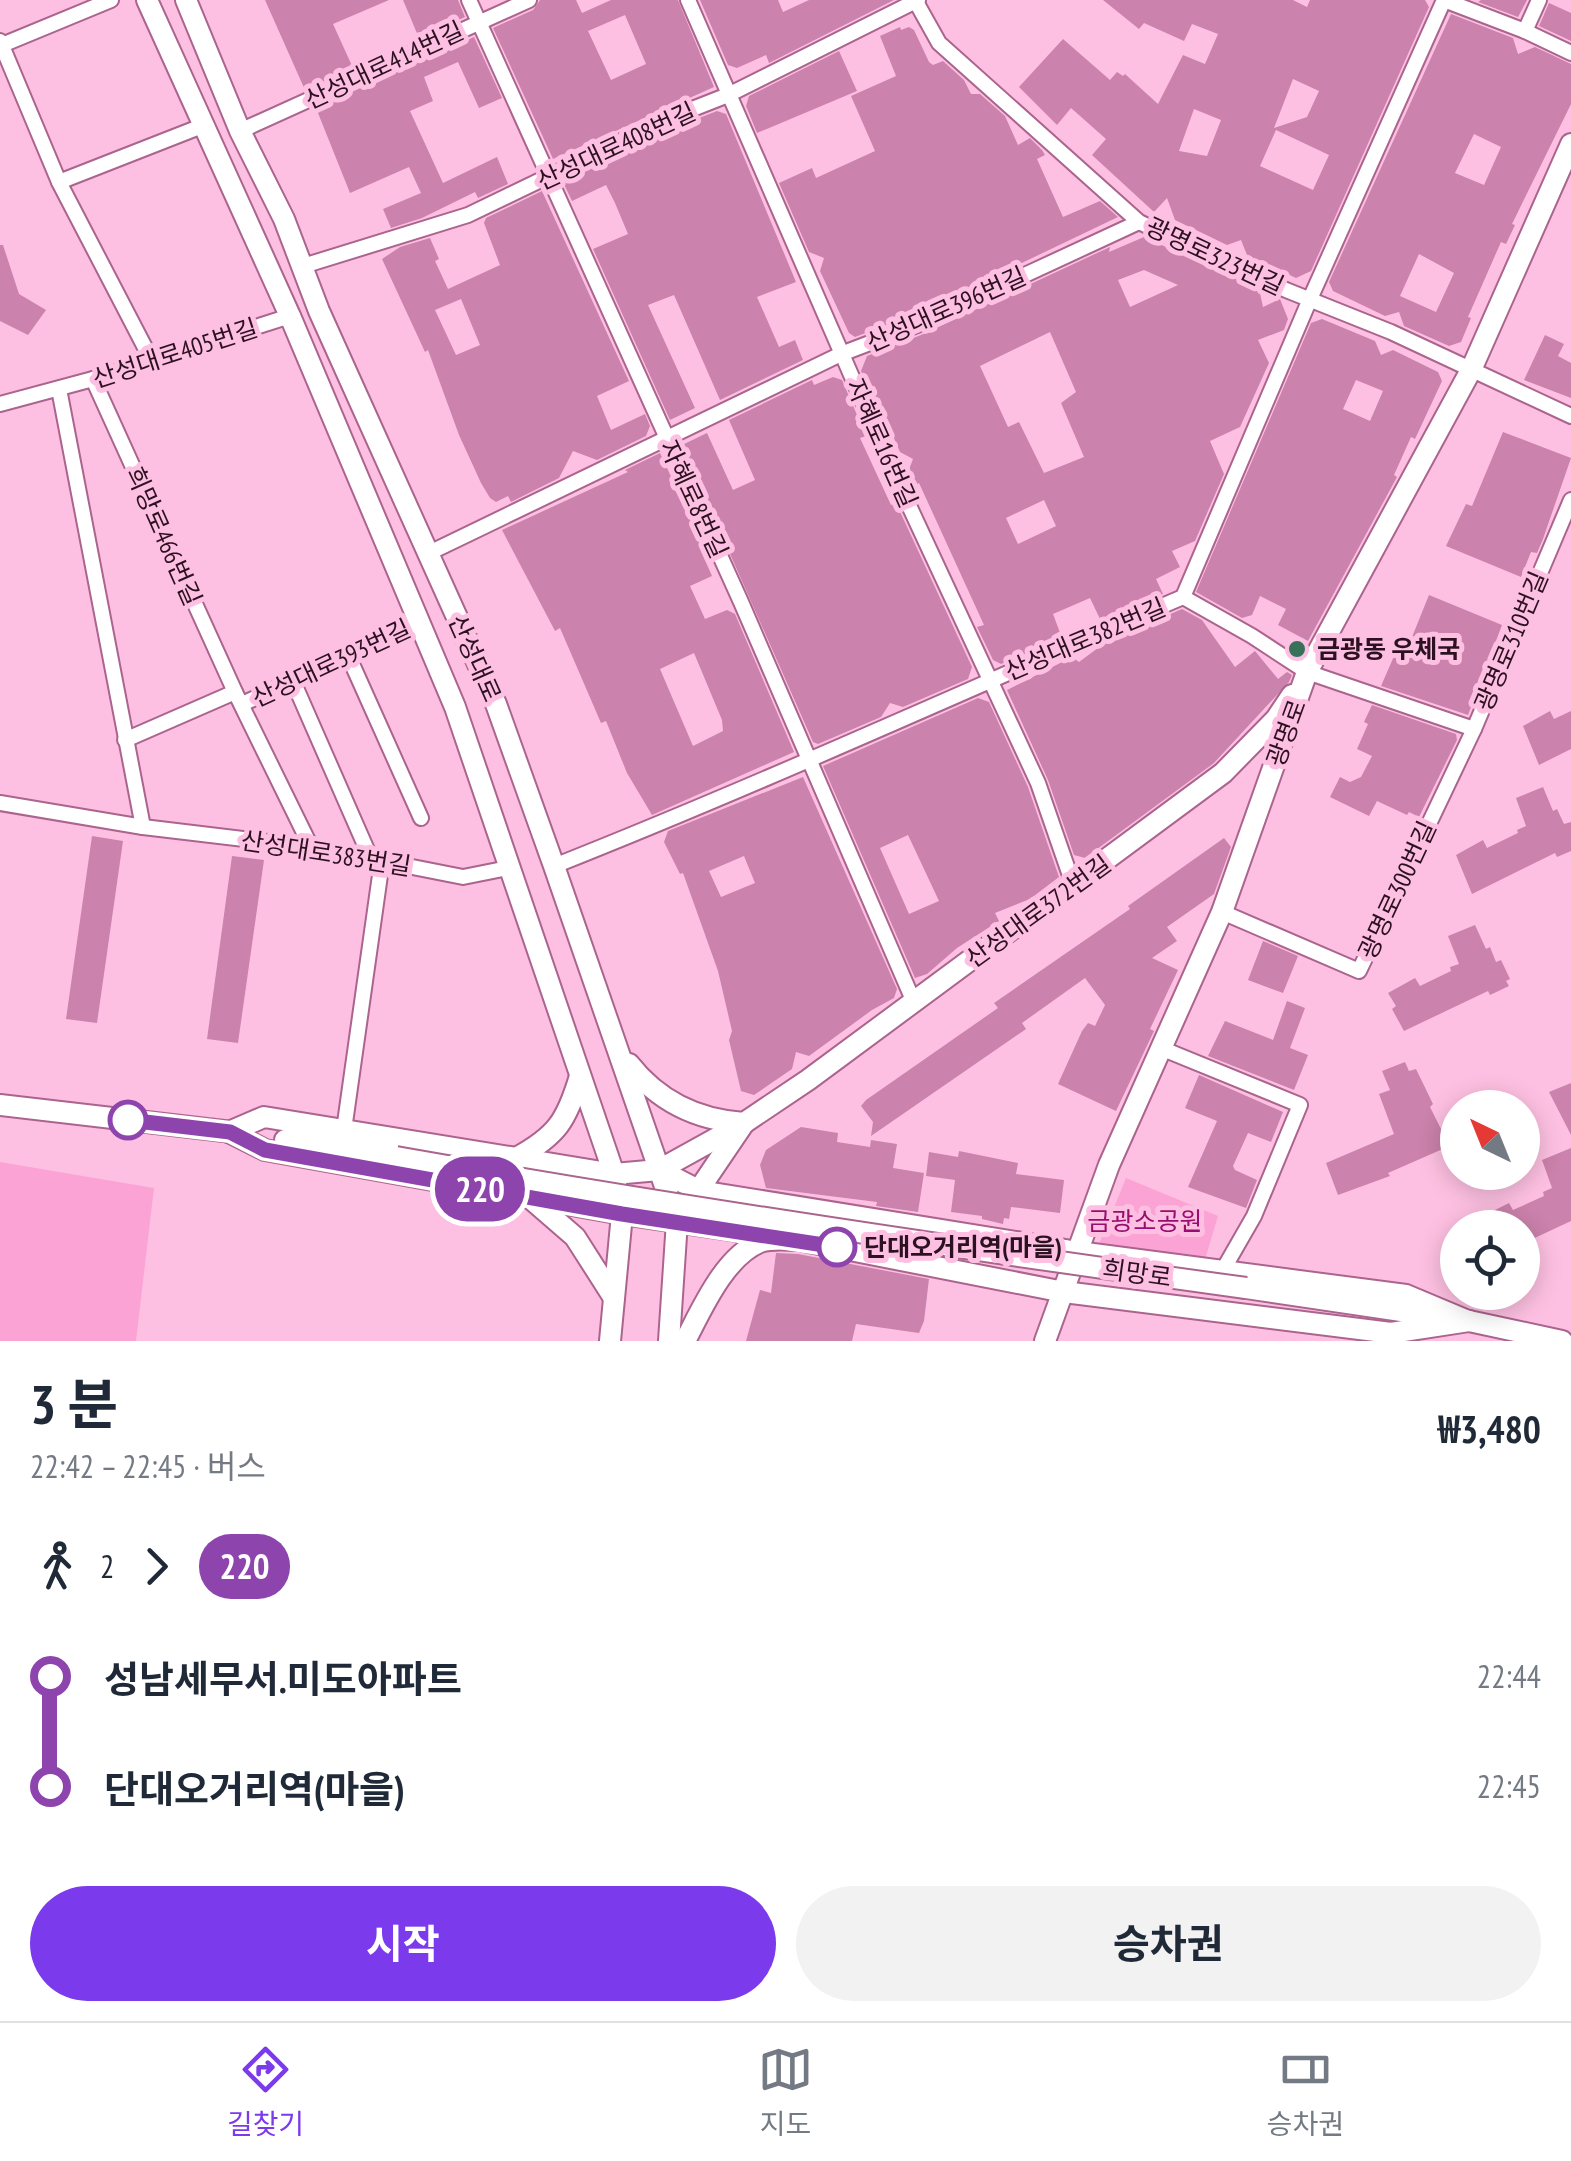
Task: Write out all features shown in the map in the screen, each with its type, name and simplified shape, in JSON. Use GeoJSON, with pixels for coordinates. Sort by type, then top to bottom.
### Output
{"type":"FeatureCollection","features":[{"type":"Feature","properties":{"kind":"main road","name":"산성대로"},"geometry":{"type":"LineString","coordinates":[[147,0],[290,316],[455,706],[614,1174],[622,1214],[610,1341]]}},
{"type":"Feature","properties":{"kind":"main road","name":"산성대로"},"geometry":{"type":"LineString","coordinates":[[186,0],[496,704],[677,1221],[669,1341]]}},
{"type":"Feature","properties":{"kind":"main road","name":"광명로"},"geometry":{"type":"LineString","coordinates":[[1045,1341],[1109,1165],[1222,912],[1308,672],[1471,370],[1571,144]]}},
{"type":"Feature","properties":{"kind":"main road","name":"산성대로372번길"},"geometry":{"type":"LineString","coordinates":[[659,1170],[744,1124],[808,1080],[1223,774],[1276,718],[1308,672]]}},
{"type":"Feature","properties":{"kind":"main road"},"geometry":{"type":"LineString","coordinates":[[621,1054],[645,1085],[666,1100],[714,1121],[744,1124],[677,1221]]}},
{"type":"Feature","properties":{"kind":"main road"},"geometry":{"type":"LineString","coordinates":[[516,1158],[560,1126],[569,1112],[580,1076]]}},
{"type":"Feature","properties":{"kind":"main road","name":"희망로"},"geometry":{"type":"LineString","coordinates":[[0,1106],[230,1132],[866,1236],[1470,1322],[1562,1341]]}},
{"type":"Feature","properties":{"kind":"main road"},"geometry":{"type":"LineString","coordinates":[[230,1132],[264,1117],[614,1174],[659,1170],[700,1191],[1078,1252],[1406,1295],[1470,1322]]}},
{"type":"Feature","properties":{"kind":"main road"},"geometry":{"type":"LineString","coordinates":[[230,1132],[265,1150],[622,1214],[799,1240],[1064,1292],[1391,1333],[1470,1322]]}},
{"type":"Feature","properties":{"kind":"main road"},"geometry":{"type":"LineString","coordinates":[[530,1198],[574,1237],[614,1298]]}},
{"type":"Feature","properties":{"kind":"main road"},"geometry":{"type":"LineString","coordinates":[[685,1341],[716,1287],[746,1252],[762,1241],[799,1240]]}},
{"type":"Feature","properties":{"kind":"street"},"geometry":{"type":"LineString","coordinates":[[111,0],[1,43],[59,182],[152,361]]}},
{"type":"Feature","properties":{"kind":"street","name":"자혜로8번길"},"geometry":{"type":"LineString","coordinates":[[468,0],[550,176],[913,1000]]}},
{"type":"Feature","properties":{"kind":"street","name":"산성대로414번길"},"geometry":{"type":"LineString","coordinates":[[240,130],[529,0]]}},
{"type":"Feature","properties":{"kind":"street","name":"자혜로16번길"},"geometry":{"type":"LineString","coordinates":[[688,0],[842,354],[1038,783],[1074,887]]}},
{"type":"Feature","properties":{"kind":"street"},"geometry":{"type":"LineString","coordinates":[[1444,0],[1525,30],[1571,53]]}},
{"type":"Feature","properties":{"kind":"street","name":"산성대로382번길"},"geometry":{"type":"LineString","coordinates":[[554,866],[809,760],[1182,596],[1444,0]]}},
{"type":"Feature","properties":{"kind":"street"},"geometry":{"type":"LineString","coordinates":[[1525,30],[1539,0]]}},
{"type":"Feature","properties":{"kind":"street","name":"산성대로408번길"},"geometry":{"type":"LineString","coordinates":[[302,266],[468,215],[666,119],[728,96],[917,1]]}},
{"type":"Feature","properties":{"kind":"street","name":"광명로323번길"},"geometry":{"type":"LineString","coordinates":[[917,1],[939,43],[1140,222],[1571,416]]}},
{"type":"Feature","properties":{"kind":"street"},"geometry":{"type":"LineString","coordinates":[[59,182],[202,126]]}},
{"type":"Feature","properties":{"kind":"street","name":"산성대로396번길"},"geometry":{"type":"LineString","coordinates":[[428,553],[842,354],[917,325],[1140,222]]}},
{"type":"Feature","properties":{"kind":"street","name":"산성대로405번길"},"geometry":{"type":"LineString","coordinates":[[0,404],[94,380],[290,316]]}},
{"type":"Feature","properties":{"kind":"street","name":"희망로466번길"},"geometry":{"type":"LineString","coordinates":[[94,380],[238,698],[311,847]]}},
{"type":"Feature","properties":{"kind":"street","name":"산성대로405번길"},"geometry":{"type":"LineString","coordinates":[[59,389],[125,740]]}},
{"type":"Feature","properties":{"kind":"street","name":"광명로310번길"},"geometry":{"type":"LineString","coordinates":[[1182,596],[1308,672],[1474,730],[1571,500]]}},
{"type":"Feature","properties":{"kind":"street","name":"산성대로393번길"},"geometry":{"type":"LineString","coordinates":[[238,698],[293,681],[421,622]]}},
{"type":"Feature","properties":{"kind":"street"},"geometry":{"type":"LineString","coordinates":[[348,655],[421,818]]}},
{"type":"Feature","properties":{"kind":"street"},"geometry":{"type":"LineString","coordinates":[[293,681],[376,860],[344,1130]]}},
{"type":"Feature","properties":{"kind":"street"},"geometry":{"type":"LineString","coordinates":[[143,827],[125,740],[238,698]]}},
{"type":"Feature","properties":{"kind":"street","name":"광명로300번길"},"geometry":{"type":"LineString","coordinates":[[1222,912],[1359,970],[1474,730]]}},
{"type":"Feature","properties":{"kind":"street","name":"산성대로383번길"},"geometry":{"type":"LineString","coordinates":[[0,803],[143,827],[311,847],[463,876],[508,868]]}},
{"type":"Feature","properties":{"kind":"street"},"geometry":{"type":"LineString","coordinates":[[1163,1050],[1300,1105],[1254,1216],[1223,1270]]}},
{"type":"Feature","properties":{"kind":"green space"},"geometry":{"type":"Polygon","coordinates":[[[0,1162],[154,1188],[136,1341],[0,1341],[0,1162]]]}},
{"type":"Feature","properties":{"kind":"green space","name":"금광소공원"},"geometry":{"type":"Polygon","coordinates":[[[1126,1178],[1218,1216],[1204,1263],[1097,1249],[1126,1178]]]}},
{"type":"Feature","properties":{"kind":"building"},"geometry":{"type":"Polygon","coordinates":[[[265,0],[389,0],[333,24],[353,68],[305,90],[265,0]]]}},
{"type":"Feature","properties":{"kind":"building"},"geometry":{"type":"Polygon","coordinates":[[[403,0],[458,0],[465,17],[419,38],[403,0]]]}},
{"type":"Feature","properties":{"kind":"building"},"geometry":{"type":"Polygon","coordinates":[[[540,0],[576,0],[582,13],[611,0],[678,0],[714,87],[553,159],[493,28],[533,10],[540,0]],[[625,15],[588,31],[611,80],[646,64],[625,15]]]}},
{"type":"Feature","properties":{"kind":"building"},"geometry":{"type":"Polygon","coordinates":[[[700,0],[778,0],[783,12],[809,0],[894,0],[769,63],[766,55],[737,68],[728,65],[700,0]]]}},
{"type":"Feature","properties":{"kind":"building"},"geometry":{"type":"Polygon","coordinates":[[[1103,0],[1293,0],[1307,7],[1310,0],[1425,0],[1429,7],[1311,271],[1296,278],[1247,255],[1241,240],[1227,245],[1175,220],[1167,198],[1154,212],[1092,155],[1106,139],[1071,108],[1057,125],[1019,87],[1063,39],[1110,80],[1117,72],[1125,74],[1158,104],[1183,55],[1205,64],[1218,34],[1192,24],[1184,41],[1144,23],[1139,29],[1103,0]],[[1293,79],[1274,128],[1307,117],[1319,91],[1293,79]],[[1194,109],[1179,151],[1207,156],[1221,120],[1194,109]],[[1276,130],[1260,166],[1313,190],[1329,155],[1276,130]]]}},
{"type":"Feature","properties":{"kind":"building"},"geometry":{"type":"Polygon","coordinates":[[[1527,0],[1518,17],[1478,2],[1527,0]]]}},
{"type":"Feature","properties":{"kind":"building"},"geometry":{"type":"Polygon","coordinates":[[[1549,3],[1571,13],[1571,41],[1539,26],[1549,3]]]}},
{"type":"Feature","properties":{"kind":"building"},"geometry":{"type":"Polygon","coordinates":[[[1451,14],[1513,38],[1518,54],[1535,47],[1571,64],[1571,104],[1506,244],[1501,242],[1461,342],[1449,346],[1404,326],[1399,312],[1385,316],[1333,291],[1329,282],[1451,14]],[[1474,134],[1455,173],[1484,185],[1501,147],[1474,134]],[[1419,254],[1400,296],[1436,312],[1454,273],[1419,254]]]}},
{"type":"Feature","properties":{"kind":"building"},"geometry":{"type":"Polygon","coordinates":[[[900,27],[914,30],[929,62],[933,65],[943,61],[964,80],[971,94],[980,94],[1005,116],[1018,145],[1030,138],[1042,150],[1045,155],[1037,159],[1063,217],[1100,201],[1118,217],[913,315],[855,337],[849,333],[820,271],[824,258],[809,252],[779,183],[812,168],[816,178],[875,151],[851,96],[896,76],[880,36],[900,27]]]}},
{"type":"Feature","properties":{"kind":"building"},"geometry":{"type":"Polygon","coordinates":[[[474,37],[502,98],[479,108],[458,62],[424,77],[433,101],[410,111],[443,183],[497,157],[508,184],[478,198],[475,192],[422,218],[391,228],[383,209],[421,193],[409,167],[350,193],[316,108],[474,37]]]}},
{"type":"Feature","properties":{"kind":"building"},"geometry":{"type":"Polygon","coordinates":[[[839,51],[857,91],[757,133],[746,106],[749,96],[839,51]]]}},
{"type":"Feature","properties":{"kind":"building"},"geometry":{"type":"Polygon","coordinates":[[[717,111],[726,114],[796,282],[757,297],[779,347],[795,340],[803,360],[720,400],[674,295],[648,305],[695,408],[670,420],[593,249],[628,234],[615,203],[606,185],[572,201],[563,182],[717,111]]]}},
{"type":"Feature","properties":{"kind":"building"},"geometry":{"type":"Polygon","coordinates":[[[542,191],[629,381],[597,396],[611,430],[645,414],[650,426],[646,436],[597,460],[573,451],[559,478],[511,502],[508,496],[496,502],[481,483],[428,350],[425,352],[382,259],[400,247],[430,238],[448,289],[500,265],[484,223],[486,218],[542,191]],[[461,299],[435,310],[456,355],[480,345],[461,299]]]}},
{"type":"Feature","properties":{"kind":"building"},"geometry":{"type":"Polygon","coordinates":[[[1144,237],[1259,289],[1263,307],[1280,299],[1288,319],[1284,330],[1258,340],[1269,363],[1240,427],[1210,441],[1224,474],[1195,541],[1172,551],[1180,567],[1156,579],[1163,594],[1101,621],[1090,598],[1053,614],[1062,638],[1001,664],[993,660],[977,627],[984,625],[919,483],[914,486],[908,472],[913,459],[900,452],[890,429],[885,427],[861,371],[867,356],[1110,247],[1109,252],[1144,237]],[[1144,270],[1118,280],[1130,307],[1178,285],[1144,270]],[[1050,332],[980,366],[1008,427],[1019,422],[1044,473],[1084,457],[1061,403],[1076,392],[1050,332]],[[1044,500],[1006,518],[1018,544],[1056,526],[1044,500]]]}},
{"type":"Feature","properties":{"kind":"building"},"geometry":{"type":"Polygon","coordinates":[[[0,245],[19,294],[46,310],[28,335],[0,321],[0,245]]]}},
{"type":"Feature","properties":{"kind":"building"},"geometry":{"type":"Polygon","coordinates":[[[1322,319],[1375,341],[1381,355],[1393,350],[1438,372],[1442,381],[1415,439],[1411,437],[1394,475],[1397,477],[1308,641],[1278,625],[1286,609],[1260,596],[1252,615],[1242,618],[1196,592],[1311,323],[1322,319]],[[1356,380],[1343,409],[1370,421],[1383,391],[1356,380]]]}},
{"type":"Feature","properties":{"kind":"building"},"geometry":{"type":"Polygon","coordinates":[[[1545,335],[1564,344],[1558,356],[1571,363],[1571,398],[1524,380],[1545,335]]]}},
{"type":"Feature","properties":{"kind":"building"},"geometry":{"type":"Polygon","coordinates":[[[833,377],[842,380],[866,436],[860,438],[891,505],[896,503],[972,667],[968,679],[903,707],[890,703],[881,717],[818,744],[813,742],[682,445],[707,433],[733,490],[755,480],[729,420],[812,380],[814,385],[833,377]]]}},
{"type":"Feature","properties":{"kind":"building"},"geometry":{"type":"Polygon","coordinates":[[[1503,432],[1571,458],[1543,539],[1537,553],[1531,552],[1521,577],[1446,546],[1466,504],[1472,506],[1503,432]]]}},
{"type":"Feature","properties":{"kind":"building"},"geometry":{"type":"Polygon","coordinates":[[[660,453],[705,549],[701,551],[712,576],[690,586],[705,619],[727,610],[735,614],[794,752],[652,815],[627,773],[606,721],[601,723],[560,628],[555,631],[502,530],[628,472],[625,470],[660,453]],[[694,653],[660,669],[693,746],[723,731],[694,653]]]}},
{"type":"Feature","properties":{"kind":"building"},"geometry":{"type":"Polygon","coordinates":[[[1429,595],[1502,625],[1468,715],[1381,686],[1402,638],[1410,642],[1429,595]]]}},
{"type":"Feature","properties":{"kind":"building"},"geometry":{"type":"Polygon","coordinates":[[[1182,609],[1202,620],[1235,667],[1255,651],[1278,679],[1287,672],[1292,675],[1289,682],[1214,763],[1085,858],[1074,855],[1048,780],[1007,690],[1072,657],[1079,662],[1106,642],[1182,609]]]}},
{"type":"Feature","properties":{"kind":"building"},"geometry":{"type":"Polygon","coordinates":[[[978,698],[989,702],[1028,787],[1059,877],[1030,899],[995,913],[999,921],[957,948],[927,974],[915,978],[823,766],[978,698]],[[908,835],[880,848],[909,914],[939,901],[908,835]]]}},
{"type":"Feature","properties":{"kind":"building"},"geometry":{"type":"Polygon","coordinates":[[[1372,705],[1456,734],[1457,740],[1419,817],[1377,801],[1369,816],[1330,797],[1340,777],[1350,782],[1361,777],[1372,756],[1357,749],[1372,705]]]}},
{"type":"Feature","properties":{"kind":"building"},"geometry":{"type":"Polygon","coordinates":[[[1550,711],[1554,719],[1571,711],[1571,749],[1539,765],[1523,726],[1550,711]]]}},
{"type":"Feature","properties":{"kind":"building"},"geometry":{"type":"Polygon","coordinates":[[[803,777],[897,989],[894,998],[809,1056],[796,1052],[792,1069],[754,1095],[741,1091],[718,971],[683,873],[680,874],[664,842],[668,831],[803,777]],[[744,856],[709,871],[721,897],[755,883],[744,856]]]}},
{"type":"Feature","properties":{"kind":"building"},"geometry":{"type":"Polygon","coordinates":[[[1543,787],[1553,811],[1557,809],[1564,824],[1571,822],[1571,851],[1557,857],[1555,853],[1472,894],[1456,855],[1483,840],[1487,848],[1518,833],[1526,826],[1516,798],[1543,787]]]}},
{"type":"Feature","properties":{"kind":"building"},"geometry":{"type":"Polygon","coordinates":[[[92,836],[123,841],[97,1023],[66,1019],[92,836]]]}},
{"type":"Feature","properties":{"kind":"building"},"geometry":{"type":"Polygon","coordinates":[[[1224,838],[1231,847],[1214,894],[1167,927],[1177,941],[1152,958],[1178,970],[1116,1111],[1058,1084],[1082,1031],[1088,1023],[1095,1026],[1105,1005],[1085,978],[1022,1023],[1026,1029],[871,1136],[873,1122],[861,1106],[866,1100],[998,1008],[994,1003],[1224,838]]]}},
{"type":"Feature","properties":{"kind":"building"},"geometry":{"type":"Polygon","coordinates":[[[232,856],[264,860],[238,1043],[207,1039],[232,856]]]}},
{"type":"Feature","properties":{"kind":"building"},"geometry":{"type":"Polygon","coordinates":[[[1475,925],[1486,949],[1490,947],[1496,962],[1501,960],[1510,979],[1506,981],[1509,986],[1490,995],[1488,991],[1404,1031],[1388,993],[1415,978],[1420,986],[1451,971],[1450,967],[1459,964],[1448,936],[1475,925]]]}},
{"type":"Feature","properties":{"kind":"building"},"geometry":{"type":"Polygon","coordinates":[[[1263,941],[1298,956],[1283,993],[1248,980],[1263,941]]]}},
{"type":"Feature","properties":{"kind":"building"},"geometry":{"type":"Polygon","coordinates":[[[1287,1001],[1305,1008],[1290,1048],[1308,1055],[1294,1090],[1208,1056],[1225,1021],[1273,1040],[1287,1001]]]}},
{"type":"Feature","properties":{"kind":"building"},"geometry":{"type":"Polygon","coordinates":[[[1405,1062],[1409,1071],[1416,1069],[1440,1127],[1440,1150],[1388,1173],[1390,1176],[1338,1195],[1326,1163],[1394,1134],[1379,1094],[1390,1090],[1382,1071],[1405,1062]]]}},
{"type":"Feature","properties":{"kind":"building"},"geometry":{"type":"Polygon","coordinates":[[[1199,1075],[1283,1112],[1271,1142],[1248,1133],[1233,1166],[1257,1180],[1246,1208],[1188,1187],[1217,1121],[1185,1108],[1199,1075]]]}},
{"type":"Feature","properties":{"kind":"building"},"geometry":{"type":"Polygon","coordinates":[[[1571,1083],[1571,1135],[1549,1092],[1571,1083]]]}},
{"type":"Feature","properties":{"kind":"building"},"geometry":{"type":"Polygon","coordinates":[[[801,1127],[838,1133],[837,1142],[870,1147],[871,1140],[897,1144],[893,1168],[924,1173],[918,1212],[876,1206],[877,1202],[766,1188],[760,1165],[766,1150],[801,1127]]]}},
{"type":"Feature","properties":{"kind":"building"},"geometry":{"type":"Polygon","coordinates":[[[1571,1148],[1571,1221],[1540,1236],[1540,1210],[1513,1210],[1544,1196],[1543,1192],[1552,1188],[1542,1160],[1571,1148]]]}},
{"type":"Feature","properties":{"kind":"building"},"geometry":{"type":"Polygon","coordinates":[[[959,1151],[1018,1163],[1016,1174],[1064,1180],[1060,1213],[1011,1207],[1009,1219],[1004,1218],[1003,1224],[982,1216],[951,1212],[955,1180],[926,1176],[929,1152],[958,1157],[959,1151]]]}},
{"type":"Feature","properties":{"kind":"building"},"geometry":{"type":"Polygon","coordinates":[[[1509,1203],[1513,1210],[1495,1210],[1509,1203]]]}},
{"type":"Feature","properties":{"kind":"building"},"geometry":{"type":"Polygon","coordinates":[[[776,1253],[929,1279],[919,1333],[856,1324],[852,1341],[746,1341],[760,1290],[771,1293],[776,1253]]]}},
{"type":"Feature","properties":{"kind":"bus line","name":"220"},"geometry":{"type":"LineString","coordinates":[[128,1120],[230,1132],[265,1150],[622,1214],[837,1247]]}},
{"type":"Feature","properties":{"kind":"place","name":"금광동 우체국"},"geometry":{"type":"Point","coordinates":[1297,649]}},
{"type":"Feature","properties":{"kind":"place","name":"단대오거리역(마을)"},"geometry":{"type":"Point","coordinates":[837,1247]}}]}
